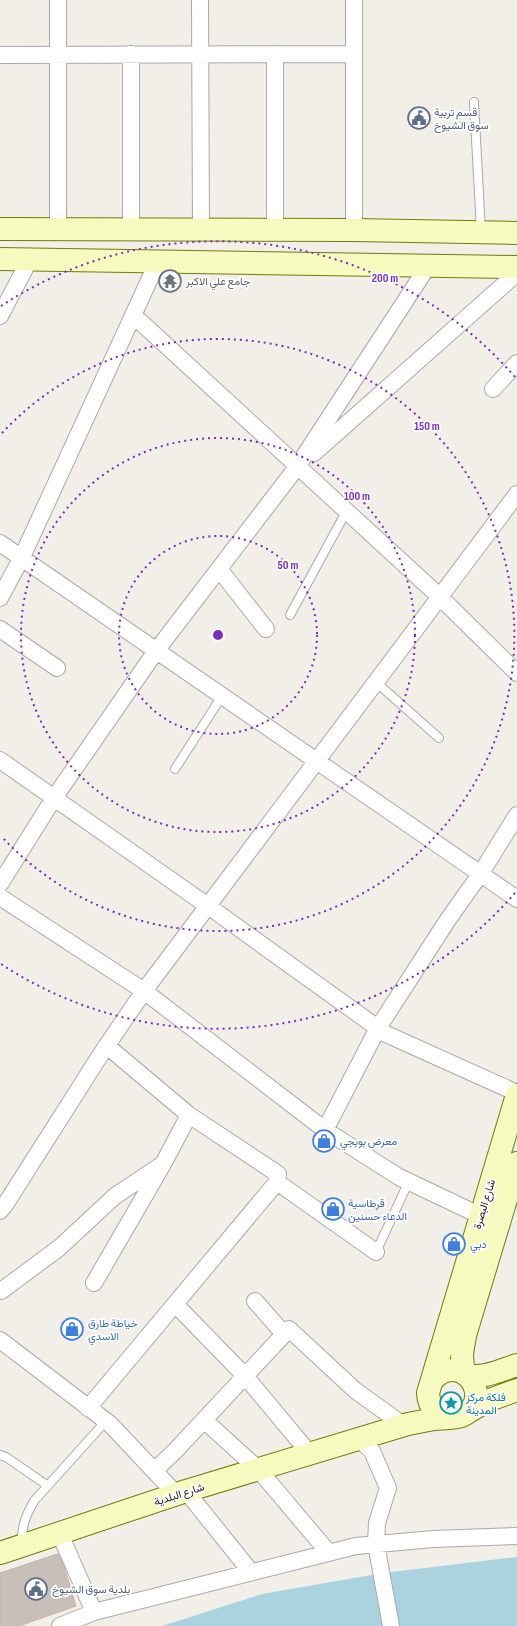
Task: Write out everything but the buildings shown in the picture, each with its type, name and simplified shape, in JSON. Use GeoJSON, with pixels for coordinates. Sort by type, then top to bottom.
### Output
{"type":"FeatureCollection","features":[{"type":"Feature","properties":{"kind":"main road"},"geometry":{"type":"LineString","coordinates":[[0,229],[354,230],[517,233]]}},
{"type":"Feature","properties":{"kind":"main road"},"geometry":{"type":"LineString","coordinates":[[137,229],[151,261]]}},
{"type":"Feature","properties":{"kind":"main road"},"geometry":{"type":"LineString","coordinates":[[0,259],[517,267]]}},
{"type":"Feature","properties":{"kind":"main road","name":"شارع البصرة"},"geometry":{"type":"LineString","coordinates":[[430,1384],[517,1094]]}},
{"type":"Feature","properties":{"kind":"main road","name":"شارع البصرة"},"geometry":{"type":"LineString","coordinates":[[466,1375],[462,1361],[463,1347],[512,1196],[517,1163]]}},
{"type":"Feature","properties":{"kind":"main road"},"geometry":{"type":"LineString","coordinates":[[517,1365],[485,1376],[477,1377],[450,1370],[436,1376],[430,1384],[428,1399],[433,1409],[443,1417],[459,1415],[488,1401],[517,1390]]}},
{"type":"Feature","properties":{"kind":"main road"},"geometry":{"type":"LineString","coordinates":[[459,1415],[473,1407],[476,1394],[473,1382],[466,1375]]}},
{"type":"Feature","properties":{"kind":"main road","name":"شارع البلدية"},"geometry":{"type":"LineString","coordinates":[[359,1439],[395,1419],[416,1405],[424,1396],[430,1384]]}},
{"type":"Feature","properties":{"kind":"main road","name":"شارع البلدية"},"geometry":{"type":"LineString","coordinates":[[0,1553],[181,1492],[420,1421],[459,1415]]}},
{"type":"Feature","properties":{"kind":"street"},"geometry":{"type":"LineString","coordinates":[[58,0],[58,229]]}},
{"type":"Feature","properties":{"kind":"street"},"geometry":{"type":"LineString","coordinates":[[200,0],[201,229]]}},
{"type":"Feature","properties":{"kind":"street"},"geometry":{"type":"LineString","coordinates":[[354,0],[354,230]]}},
{"type":"Feature","properties":{"kind":"street"},"geometry":{"type":"LineString","coordinates":[[131,54],[137,229]]}},
{"type":"Feature","properties":{"kind":"street"},"geometry":{"type":"LineString","coordinates":[[274,230],[275,54]]}},
{"type":"Feature","properties":{"kind":"street"},"geometry":{"type":"LineString","coordinates":[[0,55],[354,54]]}},
{"type":"Feature","properties":{"kind":"street"},"geometry":{"type":"LineString","coordinates":[[0,316],[30,259]]}},
{"type":"Feature","properties":{"kind":"street"},"geometry":{"type":"LineString","coordinates":[[0,598],[22,557],[133,315],[151,261]]}},
{"type":"Feature","properties":{"kind":"street"},"geometry":{"type":"LineString","coordinates":[[428,266],[297,467],[156,651],[54,798],[0,895],[144,991],[325,1130],[409,1181],[481,1216]]}},
{"type":"Feature","properties":{"kind":"street"},"geometry":{"type":"LineString","coordinates":[[297,467],[517,273]]}},
{"type":"Feature","properties":{"kind":"street"},"geometry":{"type":"LineString","coordinates":[[133,315],[439,596],[517,673]]}},
{"type":"Feature","properties":{"kind":"street"},"geometry":{"type":"LineString","coordinates":[[493,389],[517,363]]}},
{"type":"Feature","properties":{"kind":"street"},"geometry":{"type":"LineString","coordinates":[[0,1211],[18,1186],[106,1046],[144,991],[517,494]]}},
{"type":"Feature","properties":{"kind":"street"},"geometry":{"type":"LineString","coordinates":[[0,543],[517,899]]}},
{"type":"Feature","properties":{"kind":"street"},"geometry":{"type":"LineString","coordinates":[[219,569],[266,629]]}},
{"type":"Feature","properties":{"kind":"street"},"geometry":{"type":"LineString","coordinates":[[0,629],[57,668]]}},
{"type":"Feature","properties":{"kind":"street"},"geometry":{"type":"LineString","coordinates":[[0,760],[208,906],[386,1034],[517,1094]]}},
{"type":"Feature","properties":{"kind":"street"},"geometry":{"type":"LineString","coordinates":[[325,1130],[378,1028],[447,920],[481,873],[517,815]]}},
{"type":"Feature","properties":{"kind":"street"},"geometry":{"type":"LineString","coordinates":[[88,1408],[277,1182],[278,1174],[189,1115],[106,1046]]}},
{"type":"Feature","properties":{"kind":"street"},"geometry":{"type":"LineString","coordinates":[[94,1283],[163,1164],[189,1115]]}},
{"type":"Feature","properties":{"kind":"street"},"geometry":{"type":"LineString","coordinates":[[1,1291],[58,1248],[115,1196],[163,1164]]}},
{"type":"Feature","properties":{"kind":"street"},"geometry":{"type":"LineString","coordinates":[[277,1182],[376,1252]]}},
{"type":"Feature","properties":{"kind":"street"},"geometry":{"type":"LineString","coordinates":[[254,1301],[284,1334]]}},
{"type":"Feature","properties":{"kind":"street"},"geometry":{"type":"LineString","coordinates":[[175,1304],[245,1376],[310,1454]]}},
{"type":"Feature","properties":{"kind":"street"},"geometry":{"type":"LineString","coordinates":[[154,1471],[289,1329],[356,1391],[395,1419]]}},
{"type":"Feature","properties":{"kind":"street"},"geometry":{"type":"LineString","coordinates":[[0,1340],[106,1421],[154,1471],[181,1492],[252,1572]]}},
{"type":"Feature","properties":{"kind":"street"},"geometry":{"type":"LineString","coordinates":[[204,1420],[258,1469],[329,1553]]}},
{"type":"Feature","properties":{"kind":"street"},"geometry":{"type":"LineString","coordinates":[[359,1439],[372,1451],[388,1488],[377,1523],[376,1544],[391,1626]]}},
{"type":"Feature","properties":{"kind":"street"},"geometry":{"type":"LineString","coordinates":[[60,1534],[94,1612]]}},
{"type":"Feature","properties":{"kind":"street"},"geometry":{"type":"LineString","coordinates":[[60,1626],[94,1612],[356,1546],[433,1539],[517,1536]]}},
{"type":"Feature","properties":{"kind":"lane"},"geometry":{"type":"LineString","coordinates":[[474,102],[481,232]]}},
{"type":"Feature","properties":{"kind":"lane"},"geometry":{"type":"LineString","coordinates":[[290,614],[346,512]]}},
{"type":"Feature","properties":{"kind":"lane"},"geometry":{"type":"LineString","coordinates":[[376,682],[439,738]]}},
{"type":"Feature","properties":{"kind":"lane"},"geometry":{"type":"LineString","coordinates":[[175,768],[222,696]]}},
{"type":"Feature","properties":{"kind":"lane"},"geometry":{"type":"LineString","coordinates":[[376,1252],[409,1181]]}},
{"type":"Feature","properties":{"kind":"lane"},"geometry":{"type":"LineString","coordinates":[[22,1546],[22,1531],[26,1514],[34,1500],[106,1421]]}},
{"type":"Feature","properties":{"kind":"lane"},"geometry":{"type":"LineString","coordinates":[[0,1455],[6,1457],[48,1486]]}},
{"type":"Feature","properties":{"kind":"water"},"geometry":{"type":"Polygon","coordinates":[[[517,1557],[517,1626],[162,1626],[262,1594],[383,1573],[517,1557]]]}},
{"type":"Feature","properties":{"kind":"place","name":"قسم تربية سوق الشيوخ"},"geometry":{"type":"Point","coordinates":[419,118]}},
{"type":"Feature","properties":{"kind":"place","name":"جامع علي الاكبر"},"geometry":{"type":"Point","coordinates":[170,281]}},
{"type":"Feature","properties":{"kind":"place","name":"معرض بوبجي"},"geometry":{"type":"Point","coordinates":[324,1141]}},
{"type":"Feature","properties":{"kind":"place","name":"قرطاسية الدعاء حسنين"},"geometry":{"type":"Point","coordinates":[333,1209]}},
{"type":"Feature","properties":{"kind":"place","name":"دبي"},"geometry":{"type":"Point","coordinates":[454,1244]}},
{"type":"Feature","properties":{"kind":"place","name":"خياطة طارق الاسدي"},"geometry":{"type":"Point","coordinates":[72,1329]}},
{"type":"Feature","properties":{"kind":"place","name":"فلكة مركز المدينة"},"geometry":{"type":"Point","coordinates":[451,1403]}},
{"type":"Feature","properties":{"kind":"place","name":"بلدية سوق الشيوخ"},"geometry":{"type":"Point","coordinates":[36,1589]}}]}
